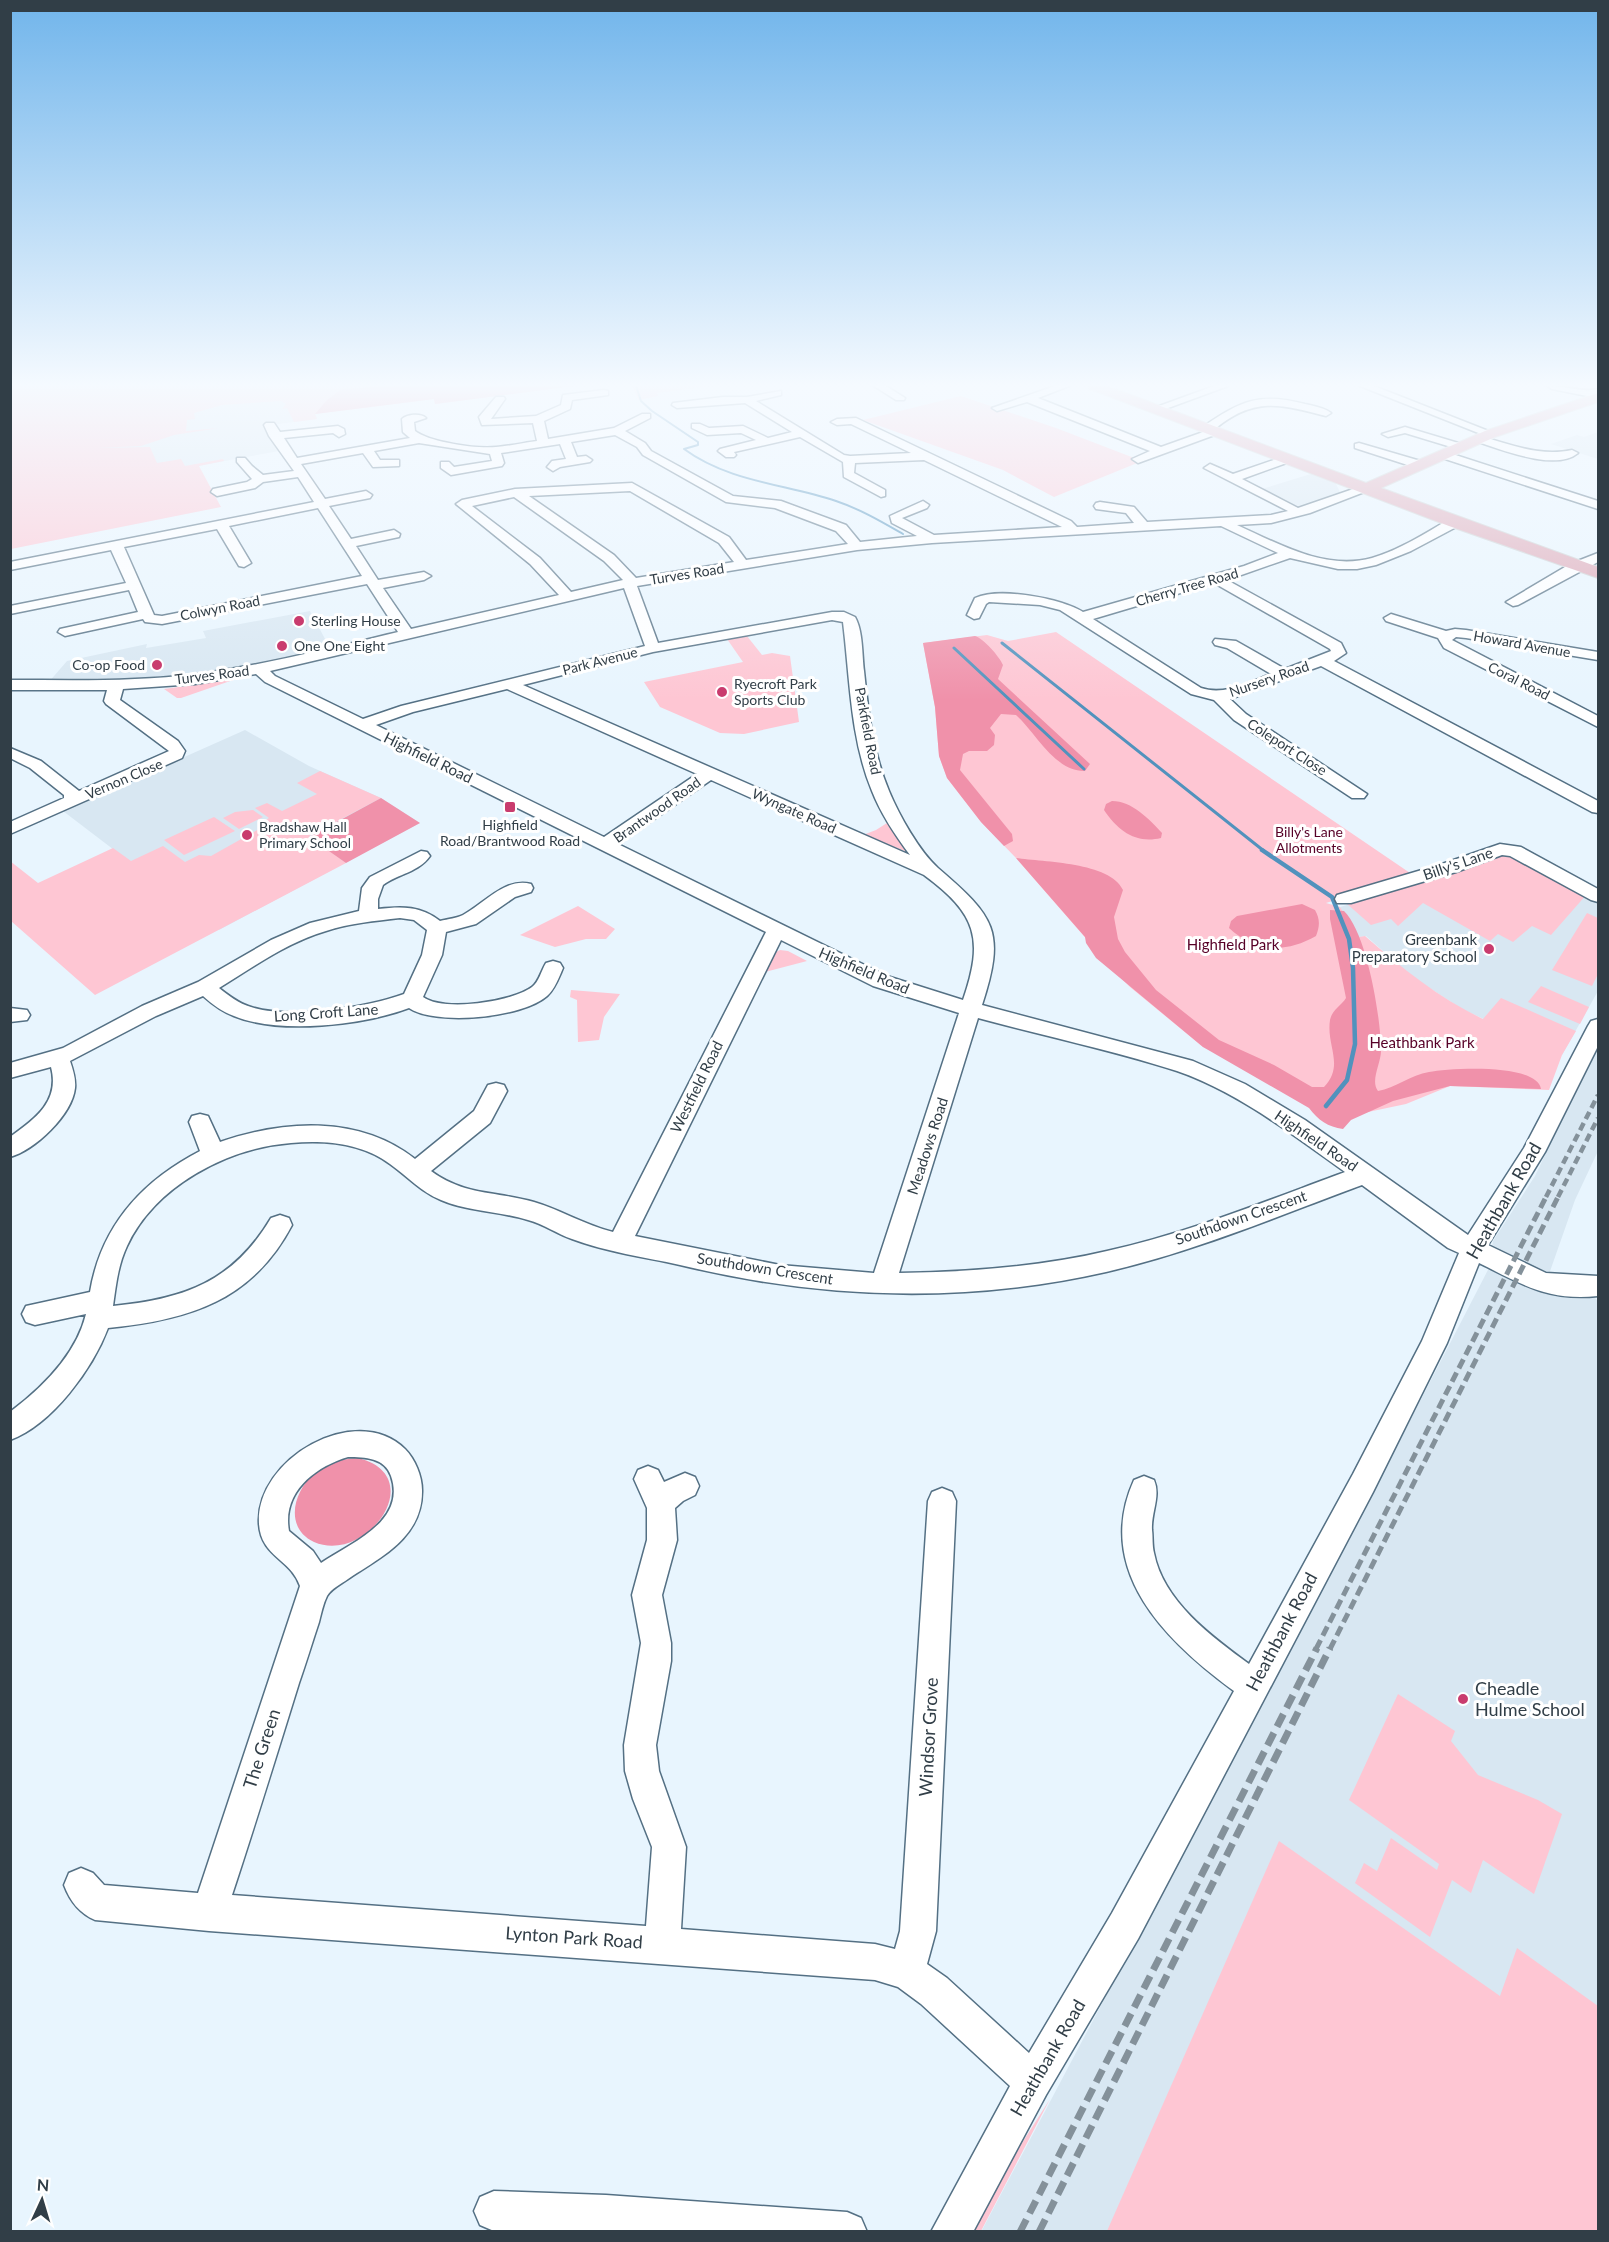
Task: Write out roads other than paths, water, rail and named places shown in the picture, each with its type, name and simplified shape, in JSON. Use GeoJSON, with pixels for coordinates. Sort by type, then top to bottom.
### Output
{"type":"FeatureCollection","features":[{"type":"Feature","properties":{"kind":"main road"},"geometry":{"type":"LineString","coordinates":[[1370,491],[1452,524],[1599,573]]}},
{"type":"Feature","properties":{"kind":"street"},"geometry":{"type":"LineString","coordinates":[[217,492],[224,491]]}},
{"type":"Feature","properties":{"kind":"street"},"geometry":{"type":"LineString","coordinates":[[313,491],[407,635]]}},
{"type":"Feature","properties":{"kind":"street"},"geometry":{"type":"LineString","coordinates":[[554,491],[518,493],[462,504],[535,561],[568,597]]}},
{"type":"Feature","properties":{"kind":"street"},"geometry":{"type":"LineString","coordinates":[[640,491],[724,540],[742,565]]}},
{"type":"Feature","properties":{"kind":"street"},"geometry":{"type":"LineString","coordinates":[[715,491],[730,499],[777,504],[841,528],[857,546]]}},
{"type":"Feature","properties":{"kind":"street"},"geometry":{"type":"LineString","coordinates":[[877,491],[881,493]]}},
{"type":"Feature","properties":{"kind":"street"},"geometry":{"type":"LineString","coordinates":[[998,491],[1066,524],[1073,530]]}},
{"type":"Feature","properties":{"kind":"street"},"geometry":{"type":"LineString","coordinates":[[1255,491],[1292,508]]}},
{"type":"Feature","properties":{"kind":"street","name":"Turves Road"},"geometry":{"type":"LineString","coordinates":[[10,685],[116,685],[195,679],[259,669],[631,583],[857,546],[932,538],[1222,524],[1271,519],[1306,510],[1361,491]]}},
{"type":"Feature","properties":{"kind":"street"},"geometry":{"type":"LineString","coordinates":[[1552,491],[1599,506]]}},
{"type":"Feature","properties":{"kind":"street"},"geometry":{"type":"LineString","coordinates":[[518,493],[609,558],[631,583],[653,648]]}},
{"type":"Feature","properties":{"kind":"street"},"geometry":{"type":"LineString","coordinates":[[10,566],[366,495]]}},
{"type":"Feature","properties":{"kind":"street"},"geometry":{"type":"LineString","coordinates":[[923,505],[896,516],[896,520],[932,538]]}},
{"type":"Feature","properties":{"kind":"street"},"geometry":{"type":"LineString","coordinates":[[1100,506],[1130,510],[1144,527]]}},
{"type":"Feature","properties":{"kind":"street"},"geometry":{"type":"LineString","coordinates":[[221,524],[244,562]]}},
{"type":"Feature","properties":{"kind":"street"},"geometry":{"type":"LineString","coordinates":[[1222,524],[1290,553],[1329,563],[1370,562],[1452,524]]}},
{"type":"Feature","properties":{"kind":"street"},"geometry":{"type":"LineString","coordinates":[[348,544],[393,534]]}},
{"type":"Feature","properties":{"kind":"street"},"geometry":{"type":"LineString","coordinates":[[65,632],[146,614],[116,545]]}},
{"type":"Feature","properties":{"kind":"street","name":"Cherry Tree Road"},"geometry":{"type":"LineString","coordinates":[[1083,617],[1268,563],[1290,553]]}},
{"type":"Feature","properties":{"kind":"street"},"geometry":{"type":"LineString","coordinates":[[1513,602],[1599,557]]}},
{"type":"Feature","properties":{"kind":"street","name":"Colwyn Road"},"geometry":{"type":"LineString","coordinates":[[146,614],[150,619],[162,620],[372,582],[424,576]]}},
{"type":"Feature","properties":{"kind":"street"},"geometry":{"type":"LineString","coordinates":[[1216,579],[1336,646],[1339,653],[1322,661]]}},
{"type":"Feature","properties":{"kind":"street"},"geometry":{"type":"LineString","coordinates":[[10,610],[135,585]]}},
{"type":"Feature","properties":{"kind":"street","name":"Nursery Road"},"geometry":{"type":"LineString","coordinates":[[974,615],[980,601],[987,598],[1050,602],[1083,617],[1196,691],[1219,696],[1322,661],[1599,808]]}},
{"type":"Feature","properties":{"kind":"street","name":"Park Avenue"},"geometry":{"type":"LineString","coordinates":[[360,724],[398,711],[653,648],[832,616],[844,616]]}},
{"type":"Feature","properties":{"kind":"street","name":"Parkfield Road"},"geometry":{"type":"LineString","coordinates":[[844,616],[850,620],[867,741],[876,776],[891,813],[931,871]]}},
{"type":"Feature","properties":{"kind":"street"},"geometry":{"type":"LineString","coordinates":[[1391,618],[1446,636]]}},
{"type":"Feature","properties":{"kind":"street","name":"Howard Avenue"},"geometry":{"type":"LineString","coordinates":[[1446,636],[1455,633],[1466,634],[1599,656]]}},
{"type":"Feature","properties":{"kind":"street","name":"Coral Road"},"geometry":{"type":"LineString","coordinates":[[1446,636],[1445,640],[1449,645],[1599,722]]}},
{"type":"Feature","properties":{"kind":"street"},"geometry":{"type":"LineString","coordinates":[[1221,642],[1231,644],[1282,674]]}},
{"type":"Feature","properties":{"kind":"street","name":"Highfield Road"},"geometry":{"type":"LineString","coordinates":[[259,669],[270,679],[776,932],[880,981],[972,1010],[1185,1066],[1237,1090],[1333,1150],[1431,1224],[1473,1249],[1544,1283],[1564,1286],[1599,1286]]}},
{"type":"Feature","properties":{"kind":"street","name":"Wyngate Road"},"geometry":{"type":"LineString","coordinates":[[509,684],[931,871],[959,892],[972,908],[983,930],[986,961],[972,1010]]}},
{"type":"Feature","properties":{"kind":"street","name":"Vernon Close"},"geometry":{"type":"LineString","coordinates":[[10,829],[176,754],[177,751],[172,744],[112,701],[116,685]]}},
{"type":"Feature","properties":{"kind":"street","name":"Coleport Close"},"geometry":{"type":"LineString","coordinates":[[1219,696],[1240,717],[1358,794]]}},
{"type":"Feature","properties":{"kind":"street"},"geometry":{"type":"LineString","coordinates":[[10,753],[28,759],[72,793],[73,801]]}},
{"type":"Feature","properties":{"kind":"street","name":"Brantwood Road"},"geometry":{"type":"LineString","coordinates":[[604,846],[709,773]]}},
{"type":"Feature","properties":{"kind":"street","name":"Billy's Lane"},"geometry":{"type":"LineString","coordinates":[[1344,899],[1459,865],[1505,848],[1515,851],[1599,896]]}},
{"type":"Feature","properties":{"kind":"street"},"geometry":{"type":"LineString","coordinates":[[369,915],[370,887],[384,876],[419,862]]}},
{"type":"Feature","properties":{"kind":"street"},"geometry":{"type":"LineString","coordinates":[[437,928],[469,920],[511,889]]}},
{"type":"Feature","properties":{"kind":"street"},"geometry":{"type":"LineString","coordinates":[[10,1071],[59,1058],[167,1002],[205,987],[299,934],[333,922],[369,915],[411,913],[426,918],[437,928]]}},
{"type":"Feature","properties":{"kind":"street"},"geometry":{"type":"LineString","coordinates":[[437,928],[432,955],[412,999],[422,1006],[433,1009],[495,1008],[520,1002],[553,981]]}},
{"type":"Feature","properties":{"kind":"street","name":"Westfield Road"},"geometry":{"type":"LineString","coordinates":[[620,1242],[776,932]]}},
{"type":"Feature","properties":{"kind":"street","name":"Long Croft Lane"},"geometry":{"type":"LineString","coordinates":[[205,987],[239,1011],[270,1017],[361,1012],[388,1007],[412,999]]}},
{"type":"Feature","properties":{"kind":"street","name":"Meadows Road"},"geometry":{"type":"LineString","coordinates":[[883,1283],[972,1010]]}},
{"type":"Feature","properties":{"kind":"street","name":"Heathbank Road"},"geometry":{"type":"LineString","coordinates":[[951,2232],[1033,2082],[1125,1926],[1408,1397],[1434,1343],[1473,1249],[1533,1152],[1599,1026]]}},
{"type":"Feature","properties":{"kind":"street"},"geometry":{"type":"LineString","coordinates":[[12,1146],[47,1120],[62,1100],[66,1079],[59,1058]]}},
{"type":"Feature","properties":{"kind":"street"},"geometry":{"type":"LineString","coordinates":[[415,1172],[482,1117],[486,1096]]}},
{"type":"Feature","properties":{"kind":"street"},"geometry":{"type":"LineString","coordinates":[[200,1122],[213,1154]]}},
{"type":"Feature","properties":{"kind":"street","name":"Southdown Crescent"},"geometry":{"type":"LineString","coordinates":[[10,1428],[34,1411],[69,1373],[86,1348],[99,1309],[112,1250],[132,1218],[165,1184],[190,1166],[213,1154],[272,1136],[320,1133],[354,1138],[384,1149],[428,1183],[465,1199],[530,1211],[556,1220],[577,1231],[620,1242],[744,1269],[818,1280],[883,1283],[985,1278],[1068,1269],[1102,1262],[1185,1239],[1365,1174]]}},
{"type":"Feature","properties":{"kind":"street"},"geometry":{"type":"LineString","coordinates":[[36,1314],[99,1309],[159,1311],[183,1305],[207,1294],[245,1270],[260,1256],[280,1225]]}},
{"type":"Feature","properties":{"kind":"street"},"geometry":{"type":"LineString","coordinates":[[348,1444],[369,1444],[387,1451],[400,1463],[408,1480],[408,1499],[401,1520],[387,1538],[367,1553],[328,1572],[315,1586],[303,1561],[286,1550],[276,1535],[273,1516],[278,1496],[290,1477],[306,1461],[326,1450],[348,1444]]}},
{"type":"Feature","properties":{"kind":"street"},"geometry":{"type":"LineString","coordinates":[[648,1479],[661,1508]]}},
{"type":"Feature","properties":{"kind":"street"},"geometry":{"type":"LineString","coordinates":[[662,1944],[669,1873],[669,1847],[650,1799],[642,1771],[640,1745],[655,1661],[656,1643],[647,1595],[662,1540],[661,1508],[664,1497],[685,1486]]}},
{"type":"Feature","properties":{"kind":"street"},"geometry":{"type":"LineString","coordinates":[[1144,1489],[1137,1527],[1140,1555],[1152,1590],[1178,1627],[1253,1686]]}},
{"type":"Feature","properties":{"kind":"street","name":"Windsor Grove"},"geometry":{"type":"LineString","coordinates":[[907,1971],[918,1931],[942,1501]]}},
{"type":"Feature","properties":{"kind":"street","name":"The Green"},"geometry":{"type":"LineString","coordinates":[[208,1913],[315,1586]]}},
{"type":"Feature","properties":{"kind":"street","name":"Lynton Park Road"},"geometry":{"type":"LineString","coordinates":[[81,1885],[95,1902],[208,1913],[662,1944],[875,1962],[907,1971],[934,1991],[1033,2082]]}},
{"type":"Feature","properties":{"kind":"street"},"geometry":{"type":"LineString","coordinates":[[507,2218],[606,2215],[847,2232]]}},
{"type":"Feature","properties":{"kind":"waterway"},"geometry":{"type":"LineString","coordinates":[[799,491],[845,504],[903,534]]}},
{"type":"Feature","properties":{"kind":"waterway"},"geometry":{"type":"LineString","coordinates":[[1002,643],[1264,851]]}},
{"type":"Feature","properties":{"kind":"waterway"},"geometry":{"type":"LineString","coordinates":[[954,648],[1084,769]]}},
{"type":"Feature","properties":{"kind":"waterway"},"geometry":{"type":"LineString","coordinates":[[1262,850],[1332,897],[1349,939],[1353,968],[1355,1044],[1347,1080],[1326,1106]]}},
{"type":"Feature","properties":{"kind":"railway"},"geometry":{"type":"LineString","coordinates":[[1546,1197],[1598,1095]]}},
{"type":"Feature","properties":{"kind":"railway"},"geometry":{"type":"LineString","coordinates":[[1558,1197],[1598,1118]]}},
{"type":"Feature","properties":{"kind":"railway"},"geometry":{"type":"LineString","coordinates":[[1316,1649],[1547,1195]]}},
{"type":"Feature","properties":{"kind":"railway"},"geometry":{"type":"LineString","coordinates":[[1330,1649],[1559,1195]]}},
{"type":"Feature","properties":{"kind":"railway"},"geometry":{"type":"LineString","coordinates":[[1020,2232],[1317,1648]]}},
{"type":"Feature","properties":{"kind":"railway"},"geometry":{"type":"LineString","coordinates":[[1039,2232],[1330,1648]]}},
{"type":"Feature","properties":{"kind":"place","name":"Sterling House"},"geometry":{"type":"Point","coordinates":[299,621]}},
{"type":"Feature","properties":{"kind":"place","name":"One One Eight"},"geometry":{"type":"Point","coordinates":[282,646]}},
{"type":"Feature","properties":{"kind":"place","name":"Co-op Food"},"geometry":{"type":"Point","coordinates":[157,665]}},
{"type":"Feature","properties":{"kind":"place","name":"Ryecroft Park Sports Club"},"geometry":{"type":"Point","coordinates":[722,692]}},
{"type":"Feature","properties":{"kind":"place","name":"Highfield Road/Brantwood Road"},"geometry":{"type":"Point","coordinates":[510,807]}},
{"type":"Feature","properties":{"kind":"place","name":"Bradshaw Hall Primary School"},"geometry":{"type":"Point","coordinates":[247,835]}},
{"type":"Feature","properties":{"kind":"place","name":"Greenbank Preparatory School"},"geometry":{"type":"Point","coordinates":[1489,949]}},
{"type":"Feature","properties":{"kind":"place","name":"Cheadle Hulme School"},"geometry":{"type":"Point","coordinates":[1463,1699]}},
{"type":"Feature","properties":{"kind":"park label","name":"Billy's Lane Allotments"},"geometry":{"type":"Point","coordinates":[1309,840]}},
{"type":"Feature","properties":{"kind":"park label","name":"Highfield Park"},"geometry":{"type":"Point","coordinates":[1233,945]}},
{"type":"Feature","properties":{"kind":"park label","name":"Heathbank Park"},"geometry":{"type":"Point","coordinates":[1422,1043]}}]}
